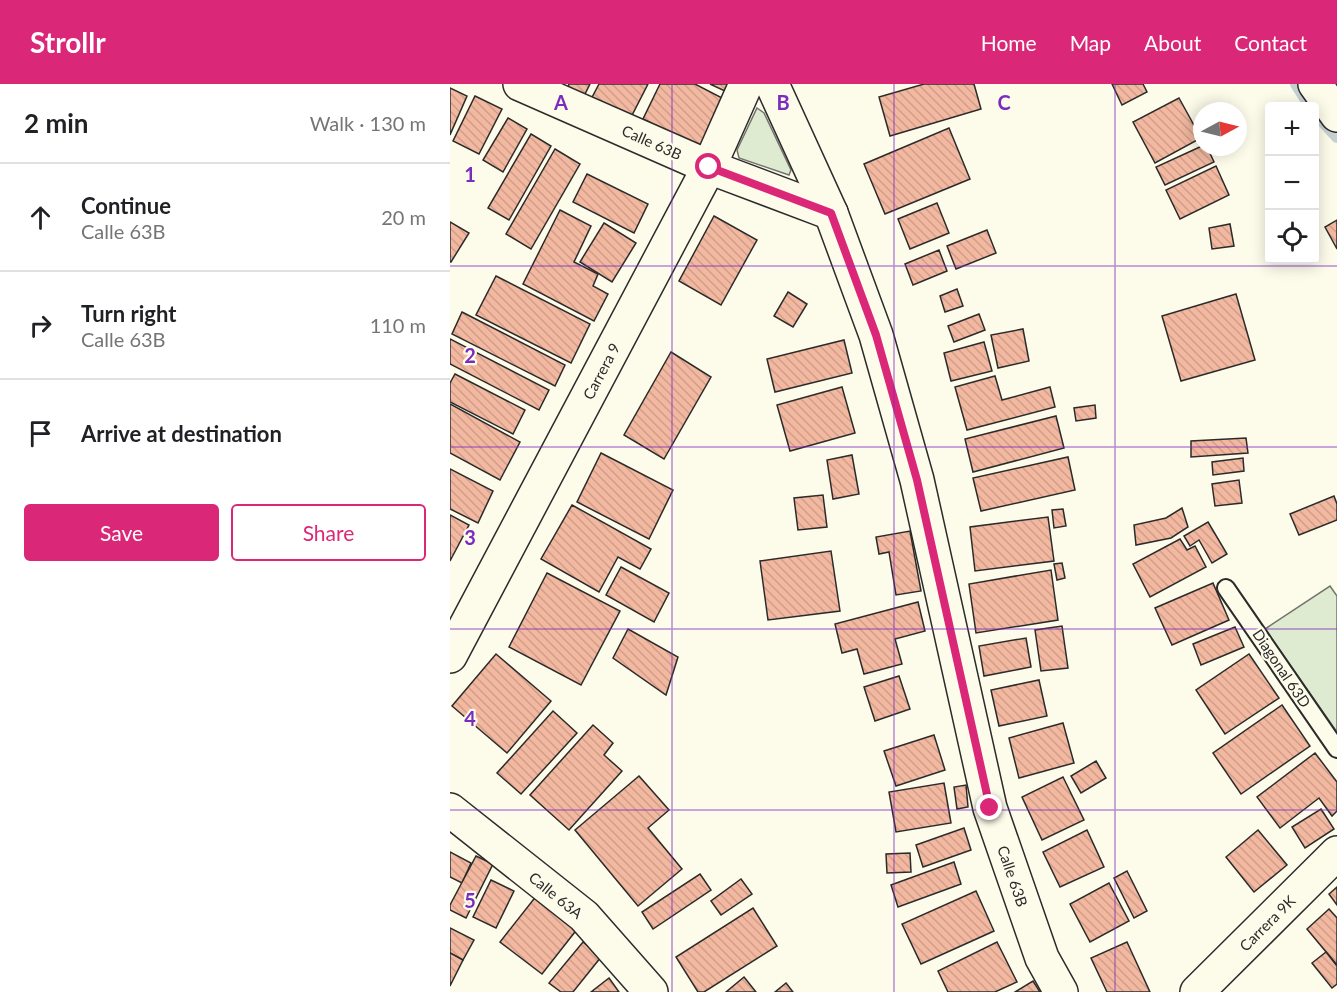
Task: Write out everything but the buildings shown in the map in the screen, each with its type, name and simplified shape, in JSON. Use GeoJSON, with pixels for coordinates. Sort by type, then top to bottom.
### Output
{"type":"FeatureCollection","features":[{"type":"Feature","properties":{"kind":"street","name":"Calle 63B"},"geometry":{"type":"LineString","coordinates":[[520,84],[709,167],[831,213],[876,335],[917,480],[990,808],[1042,958],[1061,992]]}},
{"type":"Feature","properties":{"kind":"street","name":"Carrera 9"},"geometry":{"type":"LineString","coordinates":[[450,656],[709,167],[746,84]]}},
{"type":"Feature","properties":{"kind":"street"},"geometry":{"type":"LineString","coordinates":[[772,84],[831,213]]}},
{"type":"Feature","properties":{"kind":"street"},"geometry":{"type":"LineString","coordinates":[[1316,84],[1337,115]]}},
{"type":"Feature","properties":{"kind":"street","name":"Calle 63A"},"geometry":{"type":"LineString","coordinates":[[450,810],[584,916],[651,992]]}},
{"type":"Feature","properties":{"kind":"street","name":"Carrera 9K"},"geometry":{"type":"LineString","coordinates":[[1197,992],[1337,853]]}},
{"type":"Feature","properties":{"kind":"lane","name":"Diagonal 63D"},"geometry":{"type":"LineString","coordinates":[[1227,588],[1337,749]]}},
{"type":"Feature","properties":{"kind":"green space"},"geometry":{"type":"Polygon","coordinates":[[[757,108],[764,113],[791,170],[789,175],[739,158],[737,150],[757,108]]]}},
{"type":"Feature","properties":{"kind":"green space"},"geometry":{"type":"Polygon","coordinates":[[[1330,586],[1337,596],[1337,732],[1265,629],[1330,586]]]}},
{"type":"Feature","properties":{"kind":"waterway"},"geometry":{"type":"LineString","coordinates":[[1296,84],[1307,102]]}},
{"type":"Feature","properties":{"kind":"waterway"},"geometry":{"type":"LineString","coordinates":[[1319,117],[1337,137]]}},
{"type":"Feature","properties":{"kind":"route"},"geometry":{"type":"LineString","coordinates":[[709,167],[831,213],[876,335],[917,480],[990,808]]}}]}
